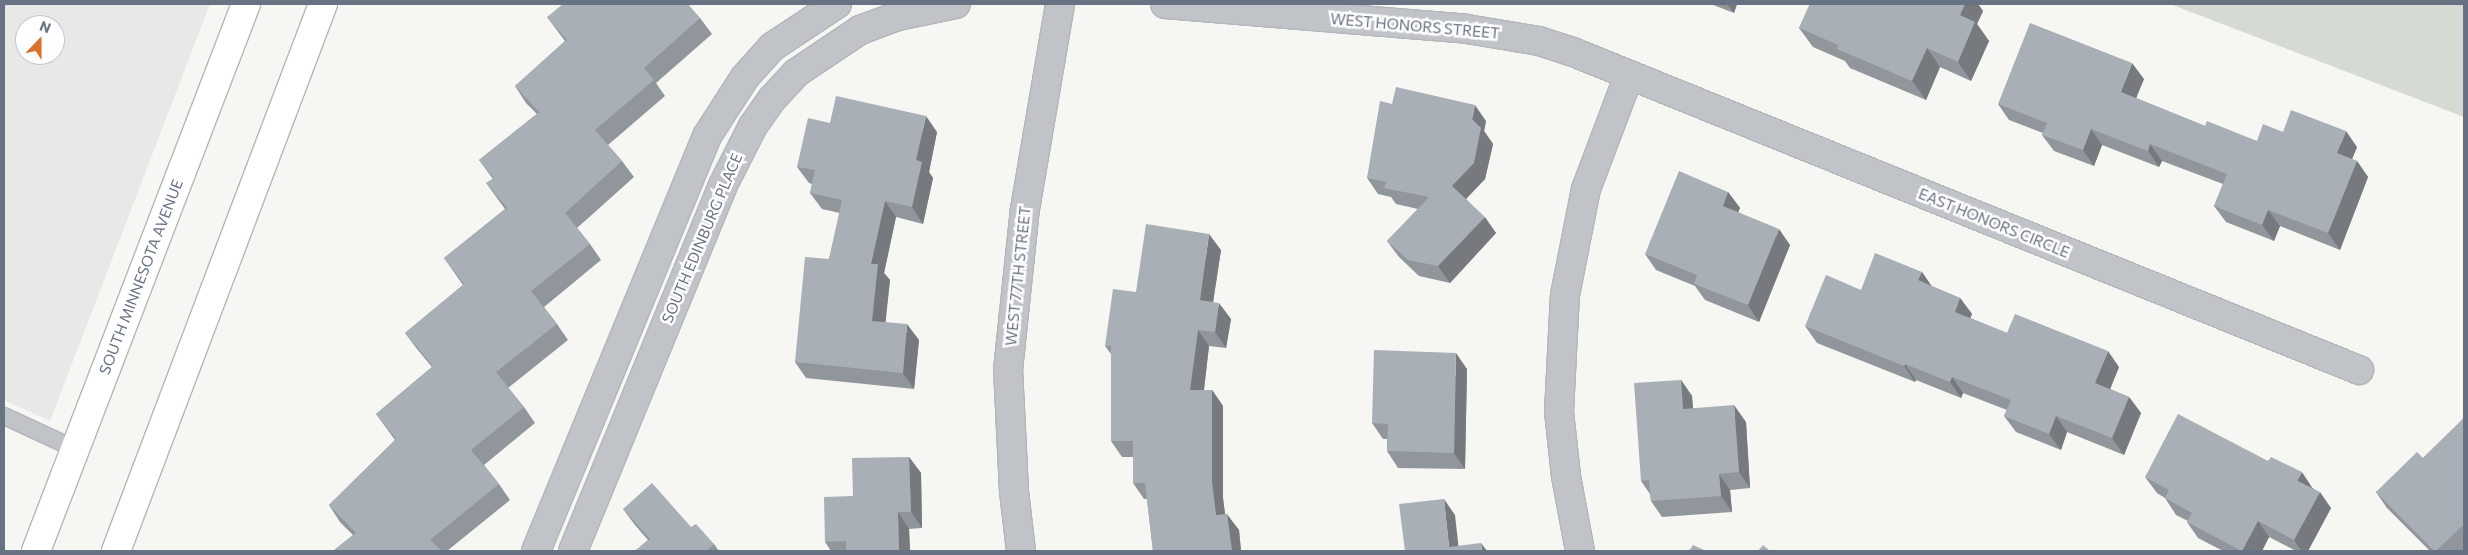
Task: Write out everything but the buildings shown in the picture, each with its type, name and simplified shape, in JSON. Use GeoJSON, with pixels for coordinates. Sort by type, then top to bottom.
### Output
{"type":"FeatureCollection","features":[{"type":"Feature","properties":{"kind":"main road","name":"SOUTH MINNESOTA AVENUE"},"geometry":{"type":"LineString","coordinates":[[36,551],[246,4]]}},
{"type":"Feature","properties":{"kind":"main road"},"geometry":{"type":"LineString","coordinates":[[116,551],[323,4]]}},
{"type":"Feature","properties":{"kind":"street"},"geometry":{"type":"LineString","coordinates":[[536,551],[707,136],[745,77],[772,47],[837,4]]}},
{"type":"Feature","properties":{"kind":"street","name":"SOUTH EDINBURG PLACE"},"geometry":{"type":"LineString","coordinates":[[574,551],[722,187],[748,135],[772,99],[796,73],[860,30],[898,16],[956,4]]}},
{"type":"Feature","properties":{"kind":"street","name":"WEST 77TH STREET"},"geometry":{"type":"LineString","coordinates":[[1021,551],[1014,491],[1008,370],[1025,210],[1060,4]]}},
{"type":"Feature","properties":{"kind":"street","name":"WEST HONORS STREET"},"geometry":{"type":"LineString","coordinates":[[1165,4],[1505,34],[1573,52],[1629,75]]}},
{"type":"Feature","properties":{"kind":"street"},"geometry":{"type":"LineString","coordinates":[[1580,551],[1566,476],[1559,412],[1565,295],[1586,189],[1629,75]]}},
{"type":"Feature","properties":{"kind":"street","name":"EAST HONORS CIRCLE"},"geometry":{"type":"LineString","coordinates":[[1629,75],[2359,370]]}},
{"type":"Feature","properties":{"kind":"lane"},"geometry":{"type":"LineString","coordinates":[[4,416],[75,449]]}},
{"type":"Feature","properties":{"kind":"shaded area"},"geometry":{"type":"Polygon","coordinates":[[[4,4],[210,4],[50,421],[4,400],[4,4]]]}},
{"type":"Feature","properties":{"kind":"shaded area"},"geometry":{"type":"Polygon","coordinates":[[[2170,4],[2464,4],[2464,117],[2170,4]]]}}]}
